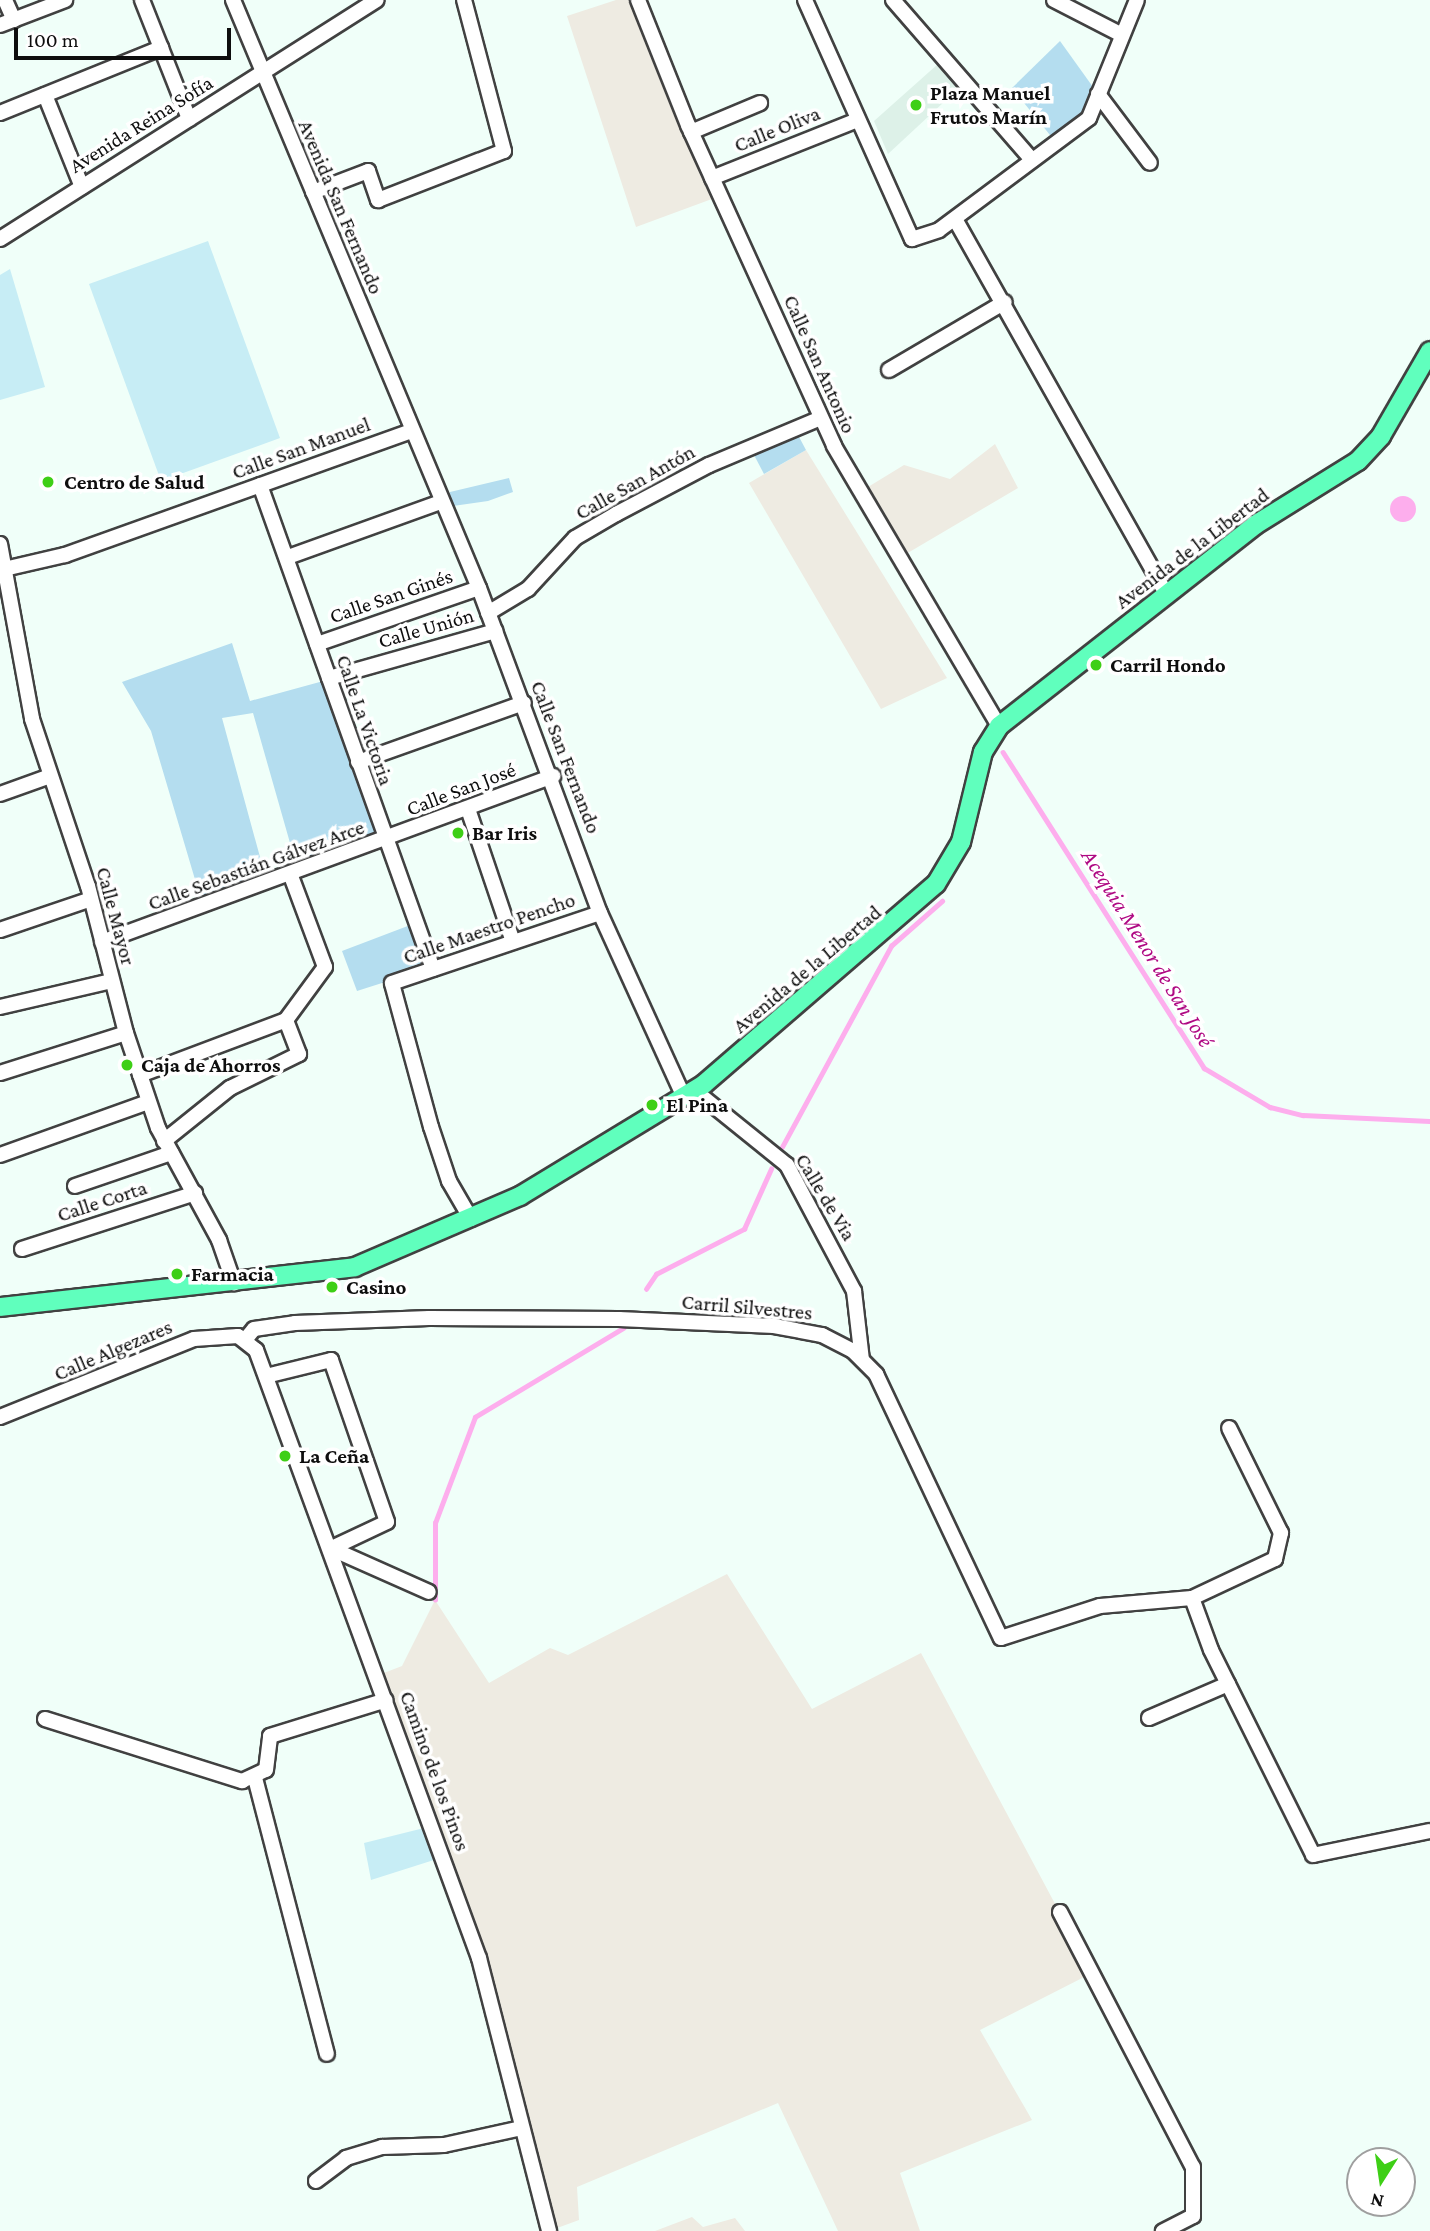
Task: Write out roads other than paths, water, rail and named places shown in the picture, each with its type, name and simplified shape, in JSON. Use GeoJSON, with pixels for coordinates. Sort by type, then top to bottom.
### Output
{"type":"FeatureCollection","features":[{"type":"Feature","properties":{"kind":"main road","name":"Avenida de la Libertad"},"geometry":{"type":"LineString","coordinates":[[0,1307],[341,1271],[471,1219],[535,1188],[689,1093],[930,892],[957,851],[983,752],[999,726],[1255,524],[1358,461],[1381,436],[1430,351]]}},
{"type":"Feature","properties":{"kind":"street"},"geometry":{"type":"LineString","coordinates":[[5,0],[7,23],[65,0]]}},
{"type":"Feature","properties":{"kind":"street"},"geometry":{"type":"LineString","coordinates":[[142,0],[189,119]]}},
{"type":"Feature","properties":{"kind":"street","name":"Avenida San Fernando"},"geometry":{"type":"LineString","coordinates":[[233,0],[261,73],[412,431]]}},
{"type":"Feature","properties":{"kind":"street","name":"Avenida Reina Sofía"},"geometry":{"type":"LineString","coordinates":[[0,239],[376,0]]}},
{"type":"Feature","properties":{"kind":"street"},"geometry":{"type":"LineString","coordinates":[[313,192],[369,171],[378,200],[504,151],[464,0]]}},
{"type":"Feature","properties":{"kind":"street","name":"Calle San Antonio"},"geometry":{"type":"LineString","coordinates":[[638,0],[691,132],[821,418],[999,726]]}},
{"type":"Feature","properties":{"kind":"street"},"geometry":{"type":"LineString","coordinates":[[805,0],[912,240],[955,219],[1089,118],[1137,0]]}},
{"type":"Feature","properties":{"kind":"street"},"geometry":{"type":"LineString","coordinates":[[893,0],[1032,160]]}},
{"type":"Feature","properties":{"kind":"street"},"geometry":{"type":"LineString","coordinates":[[1054,0],[1122,35]]}},
{"type":"Feature","properties":{"kind":"street"},"geometry":{"type":"LineString","coordinates":[[0,113],[161,48]]}},
{"type":"Feature","properties":{"kind":"street"},"geometry":{"type":"LineString","coordinates":[[1098,94],[1150,163]]}},
{"type":"Feature","properties":{"kind":"street"},"geometry":{"type":"LineString","coordinates":[[45,95],[82,187]]}},
{"type":"Feature","properties":{"kind":"street"},"geometry":{"type":"LineString","coordinates":[[691,132],[760,103]]}},
{"type":"Feature","properties":{"kind":"street","name":"Calle Oliva"},"geometry":{"type":"LineString","coordinates":[[712,178],[858,120]]}},
{"type":"Feature","properties":{"kind":"street"},"geometry":{"type":"LineString","coordinates":[[955,219],[1005,302],[1166,593]]}},
{"type":"Feature","properties":{"kind":"street"},"geometry":{"type":"LineString","coordinates":[[889,370],[1005,302]]}},
{"type":"Feature","properties":{"kind":"street","name":"Calle San Antón"},"geometry":{"type":"LineString","coordinates":[[488,612],[528,589],[575,538],[595,526],[709,465],[821,418]]}},
{"type":"Feature","properties":{"kind":"street","name":"Calle San Manuel"},"geometry":{"type":"LineString","coordinates":[[2,570],[65,555],[412,431]]}},
{"type":"Feature","properties":{"kind":"street","name":"Calle San Fernando"},"geometry":{"type":"LineString","coordinates":[[412,431],[479,588],[553,776],[600,913],[689,1093]]}},
{"type":"Feature","properties":{"kind":"street","name":"Calle La Victoria"},"geometry":{"type":"LineString","coordinates":[[260,485],[288,557],[384,842],[433,970]]}},
{"type":"Feature","properties":{"kind":"street"},"geometry":{"type":"LineString","coordinates":[[288,557],[441,502]]}},
{"type":"Feature","properties":{"kind":"street","name":"Calle Mayor"},"geometry":{"type":"LineString","coordinates":[[0,544],[2,570],[29,704],[50,776],[92,899],[126,1033],[148,1102],[168,1147],[195,1193],[234,1283]]}},
{"type":"Feature","properties":{"kind":"street","name":"Calle San Ginés"},"geometry":{"type":"LineString","coordinates":[[317,643],[479,588]]}},
{"type":"Feature","properties":{"kind":"street","name":"Calle Unión"},"geometry":{"type":"LineString","coordinates":[[328,678],[495,631]]}},
{"type":"Feature","properties":{"kind":"street"},"geometry":{"type":"LineString","coordinates":[[358,762],[524,703]]}},
{"type":"Feature","properties":{"kind":"street"},"geometry":{"type":"LineString","coordinates":[[0,794],[50,776]]}},
{"type":"Feature","properties":{"kind":"street","name":"Calle San José"},"geometry":{"type":"LineString","coordinates":[[384,842],[553,776]]}},
{"type":"Feature","properties":{"kind":"street"},"geometry":{"type":"LineString","coordinates":[[468,808],[513,942]]}},
{"type":"Feature","properties":{"kind":"street","name":"Calle Sebastián Gálvez Arce"},"geometry":{"type":"LineString","coordinates":[[102,942],[384,842]]}},
{"type":"Feature","properties":{"kind":"street"},"geometry":{"type":"LineString","coordinates":[[140,1075],[286,1020],[325,967],[291,876]]}},
{"type":"Feature","properties":{"kind":"street"},"geometry":{"type":"LineString","coordinates":[[0,930],[92,899]]}},
{"type":"Feature","properties":{"kind":"street","name":"Calle Maestro Pencho"},"geometry":{"type":"LineString","coordinates":[[471,1219],[438,1148],[391,983],[600,913]]}},
{"type":"Feature","properties":{"kind":"street"},"geometry":{"type":"LineString","coordinates":[[0,1007],[112,981]]}},
{"type":"Feature","properties":{"kind":"street"},"geometry":{"type":"LineString","coordinates":[[75,1186],[168,1147],[230,1088],[299,1054],[286,1020]]}},
{"type":"Feature","properties":{"kind":"street"},"geometry":{"type":"LineString","coordinates":[[0,1073],[126,1033]]}},
{"type":"Feature","properties":{"kind":"street","name":"Calle de Via"},"geometry":{"type":"LineString","coordinates":[[689,1093],[787,1165],[854,1291],[862,1360]]}},
{"type":"Feature","properties":{"kind":"street"},"geometry":{"type":"LineString","coordinates":[[0,1155],[148,1102]]}},
{"type":"Feature","properties":{"kind":"street","name":"Calle Corta"},"geometry":{"type":"LineString","coordinates":[[22,1250],[195,1193]]}},
{"type":"Feature","properties":{"kind":"street","name":"Carril Silvestres"},"geometry":{"type":"LineString","coordinates":[[245,1340],[261,1328],[330,1321],[619,1319],[774,1326],[822,1335],[862,1360],[876,1374],[1001,1638],[1100,1606],[1192,1598]]}},
{"type":"Feature","properties":{"kind":"street","name":"Calle Algezares"},"geometry":{"type":"LineString","coordinates":[[0,1417],[194,1339],[219,1334],[245,1340]]}},
{"type":"Feature","properties":{"kind":"street","name":"Camino de los Pinos"},"geometry":{"type":"LineString","coordinates":[[245,1340],[256,1350],[331,1547],[479,1958],[549,2231]]}},
{"type":"Feature","properties":{"kind":"street"},"geometry":{"type":"LineString","coordinates":[[266,1376],[331,1360],[387,1522],[331,1547]]}},
{"type":"Feature","properties":{"kind":"street"},"geometry":{"type":"LineString","coordinates":[[1229,1428],[1281,1533],[1275,1559],[1192,1598],[1228,1684],[1313,1855],[1430,1830]]}},
{"type":"Feature","properties":{"kind":"street"},"geometry":{"type":"LineString","coordinates":[[331,1547],[429,1592]]}},
{"type":"Feature","properties":{"kind":"street"},"geometry":{"type":"LineString","coordinates":[[1149,1718],[1228,1684]]}},
{"type":"Feature","properties":{"kind":"street"},"geometry":{"type":"LineString","coordinates":[[46,1719],[242,1780],[255,1778],[266,1770],[270,1736],[386,1700]]}},
{"type":"Feature","properties":{"kind":"street"},"geometry":{"type":"LineString","coordinates":[[255,1778],[327,2054]]}},
{"type":"Feature","properties":{"kind":"street"},"geometry":{"type":"LineString","coordinates":[[1060,1912],[1193,2167],[1193,2216],[1163,2231]]}},
{"type":"Feature","properties":{"kind":"street"},"geometry":{"type":"LineString","coordinates":[[316,2181],[346,2158],[382,2147],[444,2145],[522,2128]]}},
{"type":"Feature","properties":{"kind":"waterway","name":"Acequia Menor de San José"},"geometry":{"type":"LineString","coordinates":[[1003,752],[1204,1068],[1270,1107],[1303,1115],[1430,1121]]}},
{"type":"Feature","properties":{"kind":"waterway"},"geometry":{"type":"LineString","coordinates":[[782,1147],[891,946],[942,901]]}},
{"type":"Feature","properties":{"kind":"waterway"},"geometry":{"type":"LineString","coordinates":[[646,1289],[656,1274],[744,1229],[771,1169]]}},
{"type":"Feature","properties":{"kind":"waterway"},"geometry":{"type":"LineString","coordinates":[[435,1600],[435,1523],[475,1417],[623,1328]]}},
{"type":"Feature","properties":{"kind":"place","name":"Plaza Manuel Frutos Marín"},"geometry":{"type":"Point","coordinates":[916,105]}},
{"type":"Feature","properties":{"kind":"place","name":"Centro de Salud"},"geometry":{"type":"Point","coordinates":[48,482]}},
{"type":"Feature","properties":{"kind":"place","name":"Carril Hondo"},"geometry":{"type":"Point","coordinates":[1096,665]}},
{"type":"Feature","properties":{"kind":"place","name":"Bar Iris"},"geometry":{"type":"Point","coordinates":[458,833]}},
{"type":"Feature","properties":{"kind":"place","name":"Caja de Ahorros"},"geometry":{"type":"Point","coordinates":[127,1065]}},
{"type":"Feature","properties":{"kind":"place","name":"El Pina"},"geometry":{"type":"Point","coordinates":[652,1105]}},
{"type":"Feature","properties":{"kind":"place","name":"Farmacia"},"geometry":{"type":"Point","coordinates":[177,1274]}},
{"type":"Feature","properties":{"kind":"place","name":"Casino"},"geometry":{"type":"Point","coordinates":[332,1287]}},
{"type":"Feature","properties":{"kind":"place","name":"La Ceña"},"geometry":{"type":"Point","coordinates":[285,1456]}}]}
